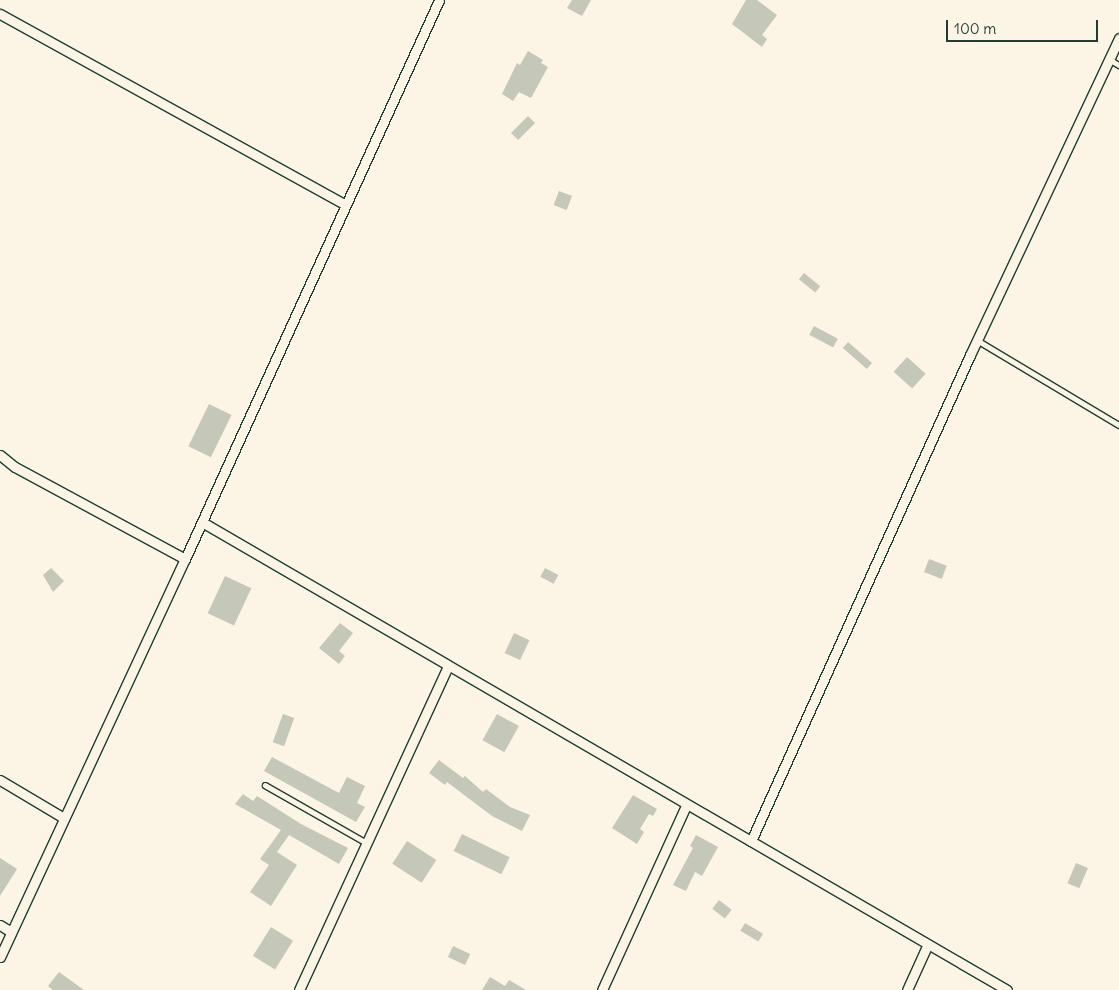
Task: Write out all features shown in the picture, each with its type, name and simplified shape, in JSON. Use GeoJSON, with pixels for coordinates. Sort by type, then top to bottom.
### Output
{"type":"FeatureCollection","features":[{"type":"Feature","properties":{"kind":"street"},"geometry":{"type":"LineString","coordinates":[[1,950],[185,559],[344,204],[438,0]]}},
{"type":"Feature","properties":{"kind":"street"},"geometry":{"type":"LineString","coordinates":[[0,14],[344,204]]}},
{"type":"Feature","properties":{"kind":"street"},"geometry":{"type":"LineString","coordinates":[[751,841],[978,340],[1119,38]]}},
{"type":"Feature","properties":{"kind":"street"},"geometry":{"type":"LineString","coordinates":[[0,455],[15,467],[185,559]]}},
{"type":"Feature","properties":{"kind":"street"},"geometry":{"type":"LineString","coordinates":[[202,522],[447,668],[686,806],[751,841],[927,946],[1007,990]]}},
{"type":"Feature","properties":{"kind":"street"},"geometry":{"type":"LineString","coordinates":[[299,990],[447,668]]}},
{"type":"Feature","properties":{"kind":"street"},"geometry":{"type":"LineString","coordinates":[[0,780],[64,818]]}},
{"type":"Feature","properties":{"kind":"street"},"geometry":{"type":"LineString","coordinates":[[602,990],[686,806]]}},
{"type":"Feature","properties":{"kind":"street"},"geometry":{"type":"LineString","coordinates":[[0,925],[11,932]]}},
{"type":"Feature","properties":{"kind":"street"},"geometry":{"type":"LineString","coordinates":[[907,990],[927,946]]}},
{"type":"Feature","properties":{"kind":"lane"},"geometry":{"type":"LineString","coordinates":[[1109,59],[1119,65]]}},
{"type":"Feature","properties":{"kind":"lane"},"geometry":{"type":"LineString","coordinates":[[978,340],[1119,424]]}},
{"type":"Feature","properties":{"kind":"lane"},"geometry":{"type":"LineString","coordinates":[[265,786],[366,842]]}},
{"type":"Feature","properties":{"kind":"building"},"geometry":{"type":"Polygon","coordinates":[[[572,0],[591,0],[582,16],[567,8],[572,0]]]}},
{"type":"Feature","properties":{"kind":"building"},"geometry":{"type":"Polygon","coordinates":[[[746,0],[757,0],[777,15],[762,35],[767,39],[762,47],[732,24],[746,0]]]}},
{"type":"Feature","properties":{"kind":"building"},"geometry":{"type":"Polygon","coordinates":[[[528,51],[543,60],[541,63],[548,67],[531,98],[519,92],[513,101],[502,94],[517,63],[520,65],[528,51]]]}},
{"type":"Feature","properties":{"kind":"building"},"geometry":{"type":"Polygon","coordinates":[[[528,116],[535,123],[518,140],[511,133],[528,116]]]}},
{"type":"Feature","properties":{"kind":"building"},"geometry":{"type":"Polygon","coordinates":[[[559,191],[572,196],[567,210],[554,205],[559,191]]]}},
{"type":"Feature","properties":{"kind":"building"},"geometry":{"type":"Polygon","coordinates":[[[804,273],[820,286],[815,292],[799,279],[804,273]]]}},
{"type":"Feature","properties":{"kind":"building"},"geometry":{"type":"Polygon","coordinates":[[[814,326],[838,339],[833,348],[809,335],[814,326]]]}},
{"type":"Feature","properties":{"kind":"building"},"geometry":{"type":"Polygon","coordinates":[[[848,342],[872,363],[867,369],[843,348],[848,342]]]}},
{"type":"Feature","properties":{"kind":"building"},"geometry":{"type":"Polygon","coordinates":[[[907,357],[926,374],[912,389],[894,372],[907,357]]]}},
{"type":"Feature","properties":{"kind":"building"},"geometry":{"type":"Polygon","coordinates":[[[209,404],[231,415],[211,457],[188,446],[209,404]]]}},
{"type":"Feature","properties":{"kind":"building"},"geometry":{"type":"Polygon","coordinates":[[[929,559],[947,566],[942,579],[924,572],[929,559]]]}},
{"type":"Feature","properties":{"kind":"building"},"geometry":{"type":"Polygon","coordinates":[[[51,568],[64,581],[53,592],[43,575],[51,568]]]}},
{"type":"Feature","properties":{"kind":"building"},"geometry":{"type":"Polygon","coordinates":[[[545,568],[558,575],[554,584],[540,577],[545,568]]]}},
{"type":"Feature","properties":{"kind":"building"},"geometry":{"type":"Polygon","coordinates":[[[225,576],[251,588],[234,625],[208,613],[225,576]]]}},
{"type":"Feature","properties":{"kind":"building"},"geometry":{"type":"Polygon","coordinates":[[[340,623],[353,633],[339,651],[345,656],[339,664],[319,648],[340,623]]]}},
{"type":"Feature","properties":{"kind":"building"},"geometry":{"type":"Polygon","coordinates":[[[514,633],[529,640],[520,660],[505,653],[514,633]]]}},
{"type":"Feature","properties":{"kind":"building"},"geometry":{"type":"Polygon","coordinates":[[[283,714],[294,718],[284,746],[273,742],[283,714]]]}},
{"type":"Feature","properties":{"kind":"building"},"geometry":{"type":"Polygon","coordinates":[[[497,714],[519,726],[504,752],[482,740],[497,714]]]}},
{"type":"Feature","properties":{"kind":"building"},"geometry":{"type":"Polygon","coordinates":[[[272,757],[339,793],[347,777],[365,786],[357,803],[365,807],[356,822],[264,771],[272,757]]]}},
{"type":"Feature","properties":{"kind":"building"},"geometry":{"type":"Polygon","coordinates":[[[439,760],[463,778],[465,776],[483,792],[486,789],[510,807],[530,815],[522,831],[492,816],[447,782],[445,785],[429,773],[439,760]]]}},
{"type":"Feature","properties":{"kind":"building"},"geometry":{"type":"Polygon","coordinates":[[[243,794],[253,801],[257,796],[301,824],[348,848],[339,864],[289,835],[277,852],[297,865],[271,906],[250,892],[269,865],[260,859],[281,830],[235,804],[243,794]]]}},
{"type":"Feature","properties":{"kind":"building"},"geometry":{"type":"Polygon","coordinates":[[[633,795],[657,809],[653,816],[649,814],[640,829],[644,832],[637,844],[612,828],[633,795]]]}},
{"type":"Feature","properties":{"kind":"building"},"geometry":{"type":"Polygon","coordinates":[[[462,834],[510,857],[501,874],[454,851],[462,834]]]}},
{"type":"Feature","properties":{"kind":"building"},"geometry":{"type":"Polygon","coordinates":[[[696,835],[718,847],[702,876],[695,872],[686,891],[673,885],[693,848],[690,846],[696,835]]]}},
{"type":"Feature","properties":{"kind":"building"},"geometry":{"type":"Polygon","coordinates":[[[407,841],[436,860],[422,883],[392,864],[407,841]]]}},
{"type":"Feature","properties":{"kind":"building"},"geometry":{"type":"Polygon","coordinates":[[[0,858],[17,869],[0,896],[0,858]]]}},
{"type":"Feature","properties":{"kind":"building"},"geometry":{"type":"Polygon","coordinates":[[[1076,863],[1088,868],[1079,888],[1067,883],[1076,863]]]}},
{"type":"Feature","properties":{"kind":"building"},"geometry":{"type":"Polygon","coordinates":[[[719,900],[732,910],[725,919],[712,909],[719,900]]]}},
{"type":"Feature","properties":{"kind":"building"},"geometry":{"type":"Polygon","coordinates":[[[745,923],[763,934],[758,942],[740,931],[745,923]]]}},
{"type":"Feature","properties":{"kind":"building"},"geometry":{"type":"Polygon","coordinates":[[[271,927],[293,941],[275,970],[253,956],[271,927]]]}},
{"type":"Feature","properties":{"kind":"building"},"geometry":{"type":"Polygon","coordinates":[[[453,946],[470,954],[465,965],[448,957],[453,946]]]}},
{"type":"Feature","properties":{"kind":"building"},"geometry":{"type":"Polygon","coordinates":[[[59,972],[84,990],[53,990],[48,986],[59,972]]]}},
{"type":"Feature","properties":{"kind":"building"},"geometry":{"type":"Polygon","coordinates":[[[490,977],[505,986],[509,980],[526,990],[482,990],[490,977]]]}}]}
